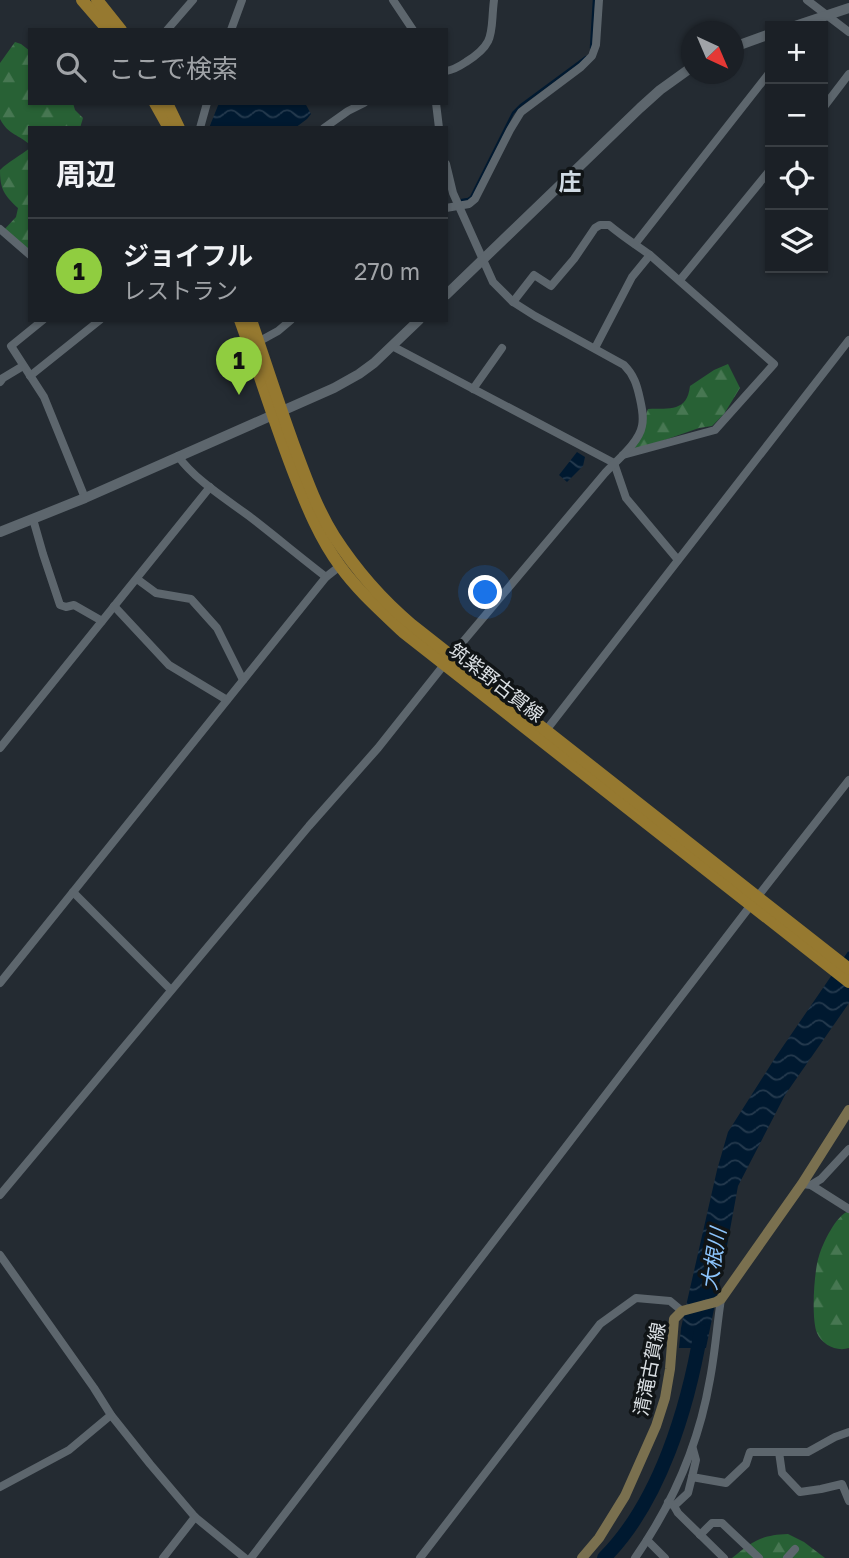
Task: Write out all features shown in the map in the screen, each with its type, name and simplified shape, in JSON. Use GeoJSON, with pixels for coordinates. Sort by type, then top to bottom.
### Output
{"type":"FeatureCollection","features":[{"type":"Feature","properties":{"kind":"main road"},"geometry":{"type":"LineString","coordinates":[[82,0],[106,28]]}},
{"type":"Feature","properties":{"kind":"main road"},"geometry":{"type":"LineString","coordinates":[[97,0],[119,28]]}},
{"type":"Feature","properties":{"kind":"main road"},"geometry":{"type":"LineString","coordinates":[[156,105],[168,126]]}},
{"type":"Feature","properties":{"kind":"main road"},"geometry":{"type":"LineString","coordinates":[[168,105],[178,126]]}},
{"type":"Feature","properties":{"kind":"main road","name":"筑紫野古賀線"},"geometry":{"type":"LineString","coordinates":[[241,322],[319,508],[346,554],[392,609],[448,661]]}},
{"type":"Feature","properties":{"kind":"main road","name":"筑紫野古賀線"},"geometry":{"type":"LineString","coordinates":[[252,322],[310,513],[340,566],[366,597],[384,615],[448,661],[835,964],[849,982]]}},
{"type":"Feature","properties":{"kind":"main road","name":"筑紫野古賀線"},"geometry":{"type":"LineString","coordinates":[[835,964],[849,969]]}},
{"type":"Feature","properties":{"kind":"main road"},"geometry":{"type":"LineString","coordinates":[[719,1300],[806,1185],[849,1110]]}},
{"type":"Feature","properties":{"kind":"main road","name":"清滝古賀線"},"geometry":{"type":"LineString","coordinates":[[582,1558],[599,1538],[620,1504],[656,1426],[666,1388],[674,1319],[684,1310],[719,1300]]}},
{"type":"Feature","properties":{"kind":"street"},"geometry":{"type":"LineString","coordinates":[[169,28],[193,0]]}},
{"type":"Feature","properties":{"kind":"street"},"geometry":{"type":"LineString","coordinates":[[233,28],[242,0]]}},
{"type":"Feature","properties":{"kind":"street"},"geometry":{"type":"LineString","coordinates":[[393,0],[412,28]]}},
{"type":"Feature","properties":{"kind":"street"},"geometry":{"type":"LineString","coordinates":[[448,71],[479,54],[487,45],[491,36],[494,0]]}},
{"type":"Feature","properties":{"kind":"street"},"geometry":{"type":"LineString","coordinates":[[448,208],[469,204],[475,199],[509,130],[521,112],[592,56],[596,45],[600,0]]}},
{"type":"Feature","properties":{"kind":"street"},"geometry":{"type":"LineString","coordinates":[[807,0],[849,32]]}},
{"type":"Feature","properties":{"kind":"street"},"geometry":{"type":"LineString","coordinates":[[810,21],[849,8]]}},
{"type":"Feature","properties":{"kind":"street"},"geometry":{"type":"LineString","coordinates":[[744,43],[765,36]]}},
{"type":"Feature","properties":{"kind":"street"},"geometry":{"type":"LineString","coordinates":[[448,293],[640,108],[681,74]]}},
{"type":"Feature","properties":{"kind":"street"},"geometry":{"type":"LineString","coordinates":[[828,102],[849,75]]}},
{"type":"Feature","properties":{"kind":"street"},"geometry":{"type":"LineString","coordinates":[[635,244],[765,78]]}},
{"type":"Feature","properties":{"kind":"street"},"geometry":{"type":"LineString","coordinates":[[201,126],[207,105]]}},
{"type":"Feature","properties":{"kind":"street"},"geometry":{"type":"LineString","coordinates":[[327,126],[360,105]]}},
{"type":"Feature","properties":{"kind":"street"},"geometry":{"type":"LineString","coordinates":[[436,105],[439,126]]}},
{"type":"Feature","properties":{"kind":"street"},"geometry":{"type":"LineString","coordinates":[[0,1195],[309,825],[378,748],[642,429],[643,416],[639,396],[632,374],[624,365],[535,316],[513,302],[493,282],[453,193],[448,172]]}},
{"type":"Feature","properties":{"kind":"street"},"geometry":{"type":"LineString","coordinates":[[680,280],[765,176]]}},
{"type":"Feature","properties":{"kind":"street"},"geometry":{"type":"LineString","coordinates":[[513,302],[534,275],[551,285],[574,259],[595,228],[609,225],[680,280],[774,363],[715,430],[623,455]]}},
{"type":"Feature","properties":{"kind":"street"},"geometry":{"type":"LineString","coordinates":[[0,229],[28,254]]}},
{"type":"Feature","properties":{"kind":"street"},"geometry":{"type":"LineString","coordinates":[[595,348],[632,277],[650,255]]}},
{"type":"Feature","properties":{"kind":"street"},"geometry":{"type":"LineString","coordinates":[[41,322],[11,346],[44,397],[85,498]]}},
{"type":"Feature","properties":{"kind":"street"},"geometry":{"type":"LineString","coordinates":[[30,376],[98,322]]}},
{"type":"Feature","properties":{"kind":"street"},"geometry":{"type":"LineString","coordinates":[[258,342],[289,322]]}},
{"type":"Feature","properties":{"kind":"street"},"geometry":{"type":"LineString","coordinates":[[0,532],[85,498],[334,388],[359,374],[417,322]]}},
{"type":"Feature","properties":{"kind":"street"},"geometry":{"type":"LineString","coordinates":[[542,735],[849,340]]}},
{"type":"Feature","properties":{"kind":"street"},"geometry":{"type":"LineString","coordinates":[[392,346],[614,463],[626,498],[678,560]]}},
{"type":"Feature","properties":{"kind":"street"},"geometry":{"type":"LineString","coordinates":[[473,389],[502,348]]}},
{"type":"Feature","properties":{"kind":"street"},"geometry":{"type":"LineString","coordinates":[[0,382],[3,377],[23,366]]}},
{"type":"Feature","properties":{"kind":"street"},"geometry":{"type":"LineString","coordinates":[[178,456],[183,464],[210,487],[326,577]]}},
{"type":"Feature","properties":{"kind":"street"},"geometry":{"type":"LineString","coordinates":[[0,748],[210,487]]}},
{"type":"Feature","properties":{"kind":"street"},"geometry":{"type":"LineString","coordinates":[[33,519],[60,605],[74,606],[102,621]]}},
{"type":"Feature","properties":{"kind":"street"},"geometry":{"type":"LineString","coordinates":[[0,983],[326,577],[340,566]]}},
{"type":"Feature","properties":{"kind":"street"},"geometry":{"type":"LineString","coordinates":[[137,579],[156,593],[191,599],[217,628],[243,680]]}},
{"type":"Feature","properties":{"kind":"street"},"geometry":{"type":"LineString","coordinates":[[114,606],[169,665],[227,700]]}},
{"type":"Feature","properties":{"kind":"street"},"geometry":{"type":"LineString","coordinates":[[251,1558],[849,780]]}},
{"type":"Feature","properties":{"kind":"street"},"geometry":{"type":"LineString","coordinates":[[73,892],[171,990]]}},
{"type":"Feature","properties":{"kind":"street"},"geometry":{"type":"LineString","coordinates":[[806,1185],[821,1179],[849,1149]]}},
{"type":"Feature","properties":{"kind":"street"},"geometry":{"type":"LineString","coordinates":[[806,1185],[849,1209]]}},
{"type":"Feature","properties":{"kind":"street"},"geometry":{"type":"LineString","coordinates":[[0,1255],[111,1415],[195,1517],[245,1558]]}},
{"type":"Feature","properties":{"kind":"street"},"geometry":{"type":"LineString","coordinates":[[420,1558],[600,1324],[636,1298],[670,1301],[684,1310]]}},
{"type":"Feature","properties":{"kind":"street"},"geometry":{"type":"LineString","coordinates":[[635,1558],[671,1504],[693,1449],[710,1380],[719,1300]]}},
{"type":"Feature","properties":{"kind":"street"},"geometry":{"type":"LineString","coordinates":[[1,1484],[69,1450],[111,1415]]}},
{"type":"Feature","properties":{"kind":"street"},"geometry":{"type":"LineString","coordinates":[[692,1477],[726,1483],[746,1464],[750,1452],[808,1452],[849,1432]]}},
{"type":"Feature","properties":{"kind":"street"},"geometry":{"type":"LineString","coordinates":[[671,1504],[688,1493],[696,1460],[693,1449]]}},
{"type":"Feature","properties":{"kind":"street"},"geometry":{"type":"LineString","coordinates":[[779,1452],[782,1474],[800,1492],[846,1483],[849,1501]]}},
{"type":"Feature","properties":{"kind":"street"},"geometry":{"type":"LineString","coordinates":[[671,1504],[724,1558]]}},
{"type":"Feature","properties":{"kind":"street"},"geometry":{"type":"LineString","coordinates":[[163,1558],[195,1517]]}},
{"type":"Feature","properties":{"kind":"street"},"geometry":{"type":"LineString","coordinates":[[700,1535],[712,1523],[722,1523],[759,1558]]}},
{"type":"Feature","properties":{"kind":"street"},"geometry":{"type":"LineString","coordinates":[[647,1540],[665,1558]]}},
{"type":"Feature","properties":{"kind":"street"},"geometry":{"type":"LineString","coordinates":[[787,1558],[795,1549]]}},
{"type":"Feature","properties":{"kind":"green space"},"geometry":{"type":"Polygon","coordinates":[[[15,42],[28,49],[28,105],[74,105],[83,118],[81,126],[28,126],[28,144],[11,132],[0,119],[0,63],[15,42]]]}},
{"type":"Feature","properties":{"kind":"green space"},"geometry":{"type":"Polygon","coordinates":[[[28,149],[28,252],[2,232],[16,217],[18,208],[9,199],[1,182],[0,170],[28,149]]]}},
{"type":"Feature","properties":{"kind":"green space"},"geometry":{"type":"Polygon","coordinates":[[[728,364],[740,388],[724,414],[712,426],[636,450],[633,448],[648,409],[676,407],[685,400],[690,386],[728,364]]]}},
{"type":"Feature","properties":{"kind":"green space"},"geometry":{"type":"Polygon","coordinates":[[[849,1211],[849,1348],[840,1349],[826,1344],[817,1333],[814,1317],[815,1283],[817,1263],[827,1237],[839,1218],[849,1211]]]}},
{"type":"Feature","properties":{"kind":"green space"},"geometry":{"type":"Polygon","coordinates":[[[788,1534],[825,1558],[732,1558],[758,1540],[788,1534]]]}},
{"type":"Feature","properties":{"kind":"water"},"geometry":{"type":"Polygon","coordinates":[[[218,105],[306,105],[311,114],[298,126],[210,126],[218,105]]]}},
{"type":"Feature","properties":{"kind":"water"},"geometry":{"type":"Polygon","coordinates":[[[577,452],[585,457],[583,466],[567,482],[559,475],[577,452]]]}},
{"type":"Feature","properties":{"kind":"water"},"geometry":{"type":"Polygon","coordinates":[[[849,950],[849,1003],[785,1095],[738,1186],[706,1348],[679,1348],[681,1328],[728,1132],[849,950]]]}},
{"type":"Feature","properties":{"kind":"waterway"},"geometry":{"type":"LineString","coordinates":[[591,48],[594,0]]}},
{"type":"Feature","properties":{"kind":"waterway"},"geometry":{"type":"LineString","coordinates":[[462,200],[471,197],[513,113],[586,57]]}},
{"type":"Feature","properties":{"kind":"waterway","name":"大根川"},"geometry":{"type":"LineString","coordinates":[[604,1558],[641,1510],[669,1452],[688,1391],[701,1331]]}},
{"type":"Feature","properties":{"kind":"place","name":"ジョイフル"},"geometry":{"type":"Point","coordinates":[239,395]}},
{"type":"Feature","properties":{"kind":"district","name":"庄"},"geometry":{"type":"Point","coordinates":[570,181]}}]}
